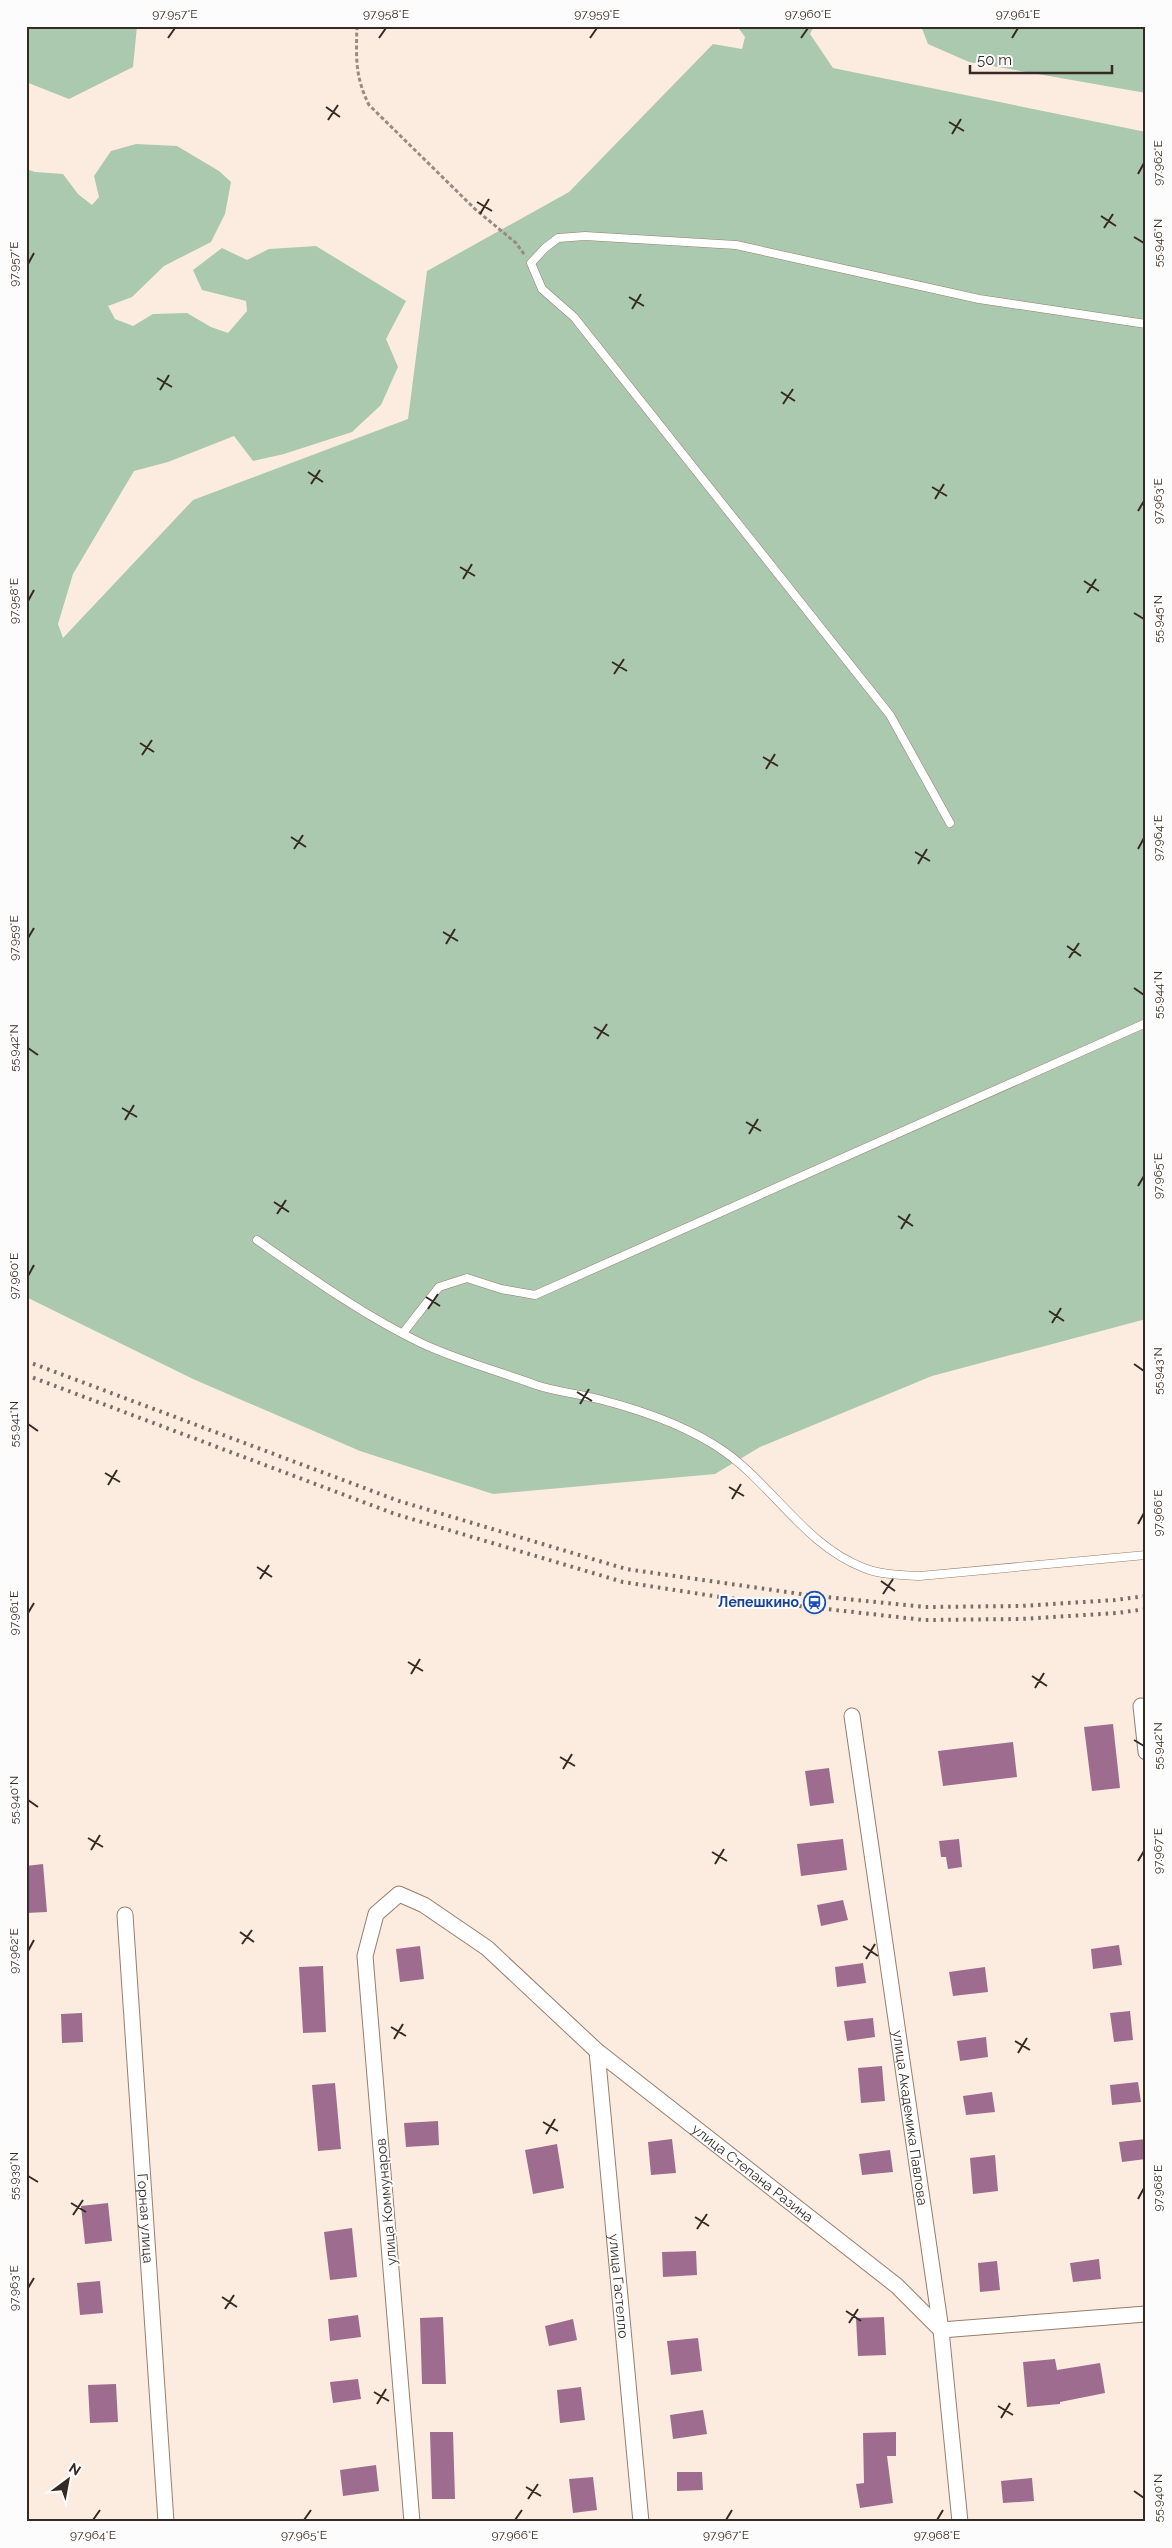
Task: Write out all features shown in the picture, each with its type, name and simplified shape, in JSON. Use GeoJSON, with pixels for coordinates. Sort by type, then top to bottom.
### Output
{"type":"FeatureCollection","features":[{"type":"Feature","properties":{"kind":"street"},"geometry":{"type":"LineString","coordinates":[[1141,1706],[1146,1752]]}},
{"type":"Feature","properties":{"kind":"street","name":"улица Академика Павлова"},"geometry":{"type":"LineString","coordinates":[[852,1716],[941,2330],[960,2522]]}},
{"type":"Feature","properties":{"kind":"street","name":"улица Степана Разина"},"geometry":{"type":"LineString","coordinates":[[399,1894],[424,1905],[487,1948],[597,2051],[898,2286],[941,2330]]}},
{"type":"Feature","properties":{"kind":"street","name":"улица Коммунаров"},"geometry":{"type":"LineString","coordinates":[[399,1894],[376,1914],[365,1956],[412,2522]]}},
{"type":"Feature","properties":{"kind":"street","name":"Горная улица"},"geometry":{"type":"LineString","coordinates":[[125,1915],[166,2522]]}},
{"type":"Feature","properties":{"kind":"street","name":"улица Гастелло"},"geometry":{"type":"LineString","coordinates":[[597,2051],[641,2522]]}},
{"type":"Feature","properties":{"kind":"street"},"geometry":{"type":"LineString","coordinates":[[941,2330],[1146,2314]]}},
{"type":"Feature","properties":{"kind":"lane"},"geometry":{"type":"LineString","coordinates":[[950,823],[890,715],[574,317],[542,289],[531,264],[544,248],[558,238],[585,236],[736,245],[979,299],[1146,324]]}},
{"type":"Feature","properties":{"kind":"lane"},"geometry":{"type":"LineString","coordinates":[[403,1333],[439,1287],[467,1278],[501,1289],[535,1295],[1146,1023]]}},
{"type":"Feature","properties":{"kind":"lane"},"geometry":{"type":"LineString","coordinates":[[257,1240],[348,1303],[422,1344],[539,1386],[603,1400],[692,1433],[725,1452],[786,1508],[811,1535],[836,1554],[864,1568],[888,1574],[920,1576],[1146,1555]]}},
{"type":"Feature","properties":{"kind":"path"},"geometry":{"type":"LineString","coordinates":[[356,26],[356,58],[359,84],[369,105],[474,209],[516,243],[531,264]]}},
{"type":"Feature","properties":{"kind":"green space"},"geometry":{"type":"Polygon","coordinates":[[[26,26],[137,26],[133,67],[69,99],[26,82],[26,26]]]}},
{"type":"Feature","properties":{"kind":"green space"},"geometry":{"type":"Polygon","coordinates":[[[737,26],[814,26],[810,34],[833,68],[1146,132],[1146,1319],[932,1376],[760,1447],[715,1474],[493,1494],[360,1451],[193,1379],[26,1297],[26,169],[35,172],[63,174],[78,194],[92,205],[99,197],[94,176],[111,151],[136,144],[177,146],[219,171],[231,182],[225,214],[211,242],[164,266],[132,297],[108,306],[115,319],[133,326],[153,314],[187,313],[211,327],[228,333],[247,311],[246,301],[202,290],[193,270],[222,248],[247,260],[269,249],[316,246],[406,301],[386,339],[398,367],[381,405],[352,432],[284,454],[253,461],[234,436],[168,462],[134,471],[73,574],[58,624],[63,638],[193,500],[408,419],[427,271],[569,192],[713,44],[742,49],[745,37],[737,26]]]}},
{"type":"Feature","properties":{"kind":"green space"},"geometry":{"type":"Polygon","coordinates":[[[921,26],[1146,26],[1146,93],[969,62],[928,44],[921,26]]]}},
{"type":"Feature","properties":{"kind":"building"},"geometry":{"type":"Polygon","coordinates":[[[1113,1724],[1120,1788],[1092,1791],[1084,1727],[1113,1724]]]}},
{"type":"Feature","properties":{"kind":"building"},"geometry":{"type":"Polygon","coordinates":[[[1013,1742],[1017,1777],[943,1786],[938,1751],[1013,1742]]]}},
{"type":"Feature","properties":{"kind":"building"},"geometry":{"type":"Polygon","coordinates":[[[829,1768],[834,1803],[810,1806],[805,1771],[829,1768]]]}},
{"type":"Feature","properties":{"kind":"building"},"geometry":{"type":"Polygon","coordinates":[[[843,1839],[847,1870],[801,1876],[797,1844],[843,1839]]]}},
{"type":"Feature","properties":{"kind":"building"},"geometry":{"type":"Polygon","coordinates":[[[959,1839],[962,1867],[948,1869],[946,1857],[941,1857],[939,1841],[959,1839]]]}},
{"type":"Feature","properties":{"kind":"building"},"geometry":{"type":"Polygon","coordinates":[[[43,1864],[47,1912],[26,1913],[26,1866],[43,1864]]]}},
{"type":"Feature","properties":{"kind":"building"},"geometry":{"type":"Polygon","coordinates":[[[843,1900],[848,1920],[821,1926],[817,1905],[843,1900]]]}},
{"type":"Feature","properties":{"kind":"building"},"geometry":{"type":"Polygon","coordinates":[[[1119,1945],[1122,1965],[1093,1969],[1091,1949],[1119,1945]]]}},
{"type":"Feature","properties":{"kind":"building"},"geometry":{"type":"Polygon","coordinates":[[[420,1946],[424,1979],[400,1982],[396,1949],[420,1946]]]}},
{"type":"Feature","properties":{"kind":"building"},"geometry":{"type":"Polygon","coordinates":[[[863,1963],[866,1983],[837,1987],[835,1967],[863,1963]]]}},
{"type":"Feature","properties":{"kind":"building"},"geometry":{"type":"Polygon","coordinates":[[[323,1966],[326,2032],[303,2033],[299,1967],[323,1966]]]}},
{"type":"Feature","properties":{"kind":"building"},"geometry":{"type":"Polygon","coordinates":[[[985,1967],[988,1992],[953,1996],[949,1972],[985,1967]]]}},
{"type":"Feature","properties":{"kind":"building"},"geometry":{"type":"Polygon","coordinates":[[[1130,2011],[1133,2040],[1114,2042],[1110,2013],[1130,2011]]]}},
{"type":"Feature","properties":{"kind":"building"},"geometry":{"type":"Polygon","coordinates":[[[82,2013],[83,2042],[62,2043],[61,2014],[82,2013]]]}},
{"type":"Feature","properties":{"kind":"building"},"geometry":{"type":"Polygon","coordinates":[[[873,2018],[875,2037],[847,2041],[844,2021],[873,2018]]]}},
{"type":"Feature","properties":{"kind":"building"},"geometry":{"type":"Polygon","coordinates":[[[986,2037],[988,2057],[960,2061],[957,2041],[986,2037]]]}},
{"type":"Feature","properties":{"kind":"building"},"geometry":{"type":"Polygon","coordinates":[[[882,2066],[885,2101],[861,2103],[858,2068],[882,2066]]]}},
{"type":"Feature","properties":{"kind":"building"},"geometry":{"type":"Polygon","coordinates":[[[1138,2082],[1141,2102],[1112,2105],[1110,2085],[1138,2082]]]}},
{"type":"Feature","properties":{"kind":"building"},"geometry":{"type":"Polygon","coordinates":[[[335,2083],[341,2149],[318,2151],[312,2085],[335,2083]]]}},
{"type":"Feature","properties":{"kind":"building"},"geometry":{"type":"Polygon","coordinates":[[[992,2092],[995,2112],[966,2115],[963,2096],[992,2092]]]}},
{"type":"Feature","properties":{"kind":"building"},"geometry":{"type":"Polygon","coordinates":[[[438,2121],[439,2145],[406,2147],[404,2123],[438,2121]]]}},
{"type":"Feature","properties":{"kind":"building"},"geometry":{"type":"Polygon","coordinates":[[[672,2139],[676,2173],[651,2175],[648,2142],[672,2139]]]}},
{"type":"Feature","properties":{"kind":"building"},"geometry":{"type":"Polygon","coordinates":[[[1146,2139],[1146,2159],[1122,2162],[1119,2142],[1146,2139]]]}},
{"type":"Feature","properties":{"kind":"building"},"geometry":{"type":"Polygon","coordinates":[[[557,2144],[564,2188],[533,2194],[525,2150],[557,2144]]]}},
{"type":"Feature","properties":{"kind":"building"},"geometry":{"type":"Polygon","coordinates":[[[890,2150],[893,2172],[862,2175],[859,2154],[890,2150]]]}},
{"type":"Feature","properties":{"kind":"building"},"geometry":{"type":"Polygon","coordinates":[[[995,2155],[998,2191],[973,2194],[970,2158],[995,2155]]]}},
{"type":"Feature","properties":{"kind":"building"},"geometry":{"type":"Polygon","coordinates":[[[108,2203],[112,2241],[85,2244],[81,2206],[108,2203]]]}},
{"type":"Feature","properties":{"kind":"building"},"geometry":{"type":"Polygon","coordinates":[[[352,2228],[357,2277],[330,2280],[324,2232],[352,2228]]]}},
{"type":"Feature","properties":{"kind":"building"},"geometry":{"type":"Polygon","coordinates":[[[696,2251],[697,2275],[663,2277],[662,2252],[696,2251]]]}},
{"type":"Feature","properties":{"kind":"building"},"geometry":{"type":"Polygon","coordinates":[[[1099,2259],[1101,2279],[1073,2282],[1070,2263],[1099,2259]]]}},
{"type":"Feature","properties":{"kind":"building"},"geometry":{"type":"Polygon","coordinates":[[[997,2261],[1000,2290],[980,2292],[978,2263],[997,2261]]]}},
{"type":"Feature","properties":{"kind":"building"},"geometry":{"type":"Polygon","coordinates":[[[100,2281],[103,2313],[80,2315],[77,2283],[100,2281]]]}},
{"type":"Feature","properties":{"kind":"building"},"geometry":{"type":"Polygon","coordinates":[[[358,2315],[361,2337],[330,2341],[328,2319],[358,2315]]]}},
{"type":"Feature","properties":{"kind":"building"},"geometry":{"type":"Polygon","coordinates":[[[443,2317],[446,2384],[422,2384],[420,2318],[443,2317]]]}},
{"type":"Feature","properties":{"kind":"building"},"geometry":{"type":"Polygon","coordinates":[[[884,2317],[886,2355],[858,2356],[856,2318],[884,2317]]]}},
{"type":"Feature","properties":{"kind":"building"},"geometry":{"type":"Polygon","coordinates":[[[573,2319],[577,2340],[549,2346],[545,2326],[573,2319]]]}},
{"type":"Feature","properties":{"kind":"building"},"geometry":{"type":"Polygon","coordinates":[[[698,2338],[702,2371],[671,2375],[667,2341],[698,2338]]]}},
{"type":"Feature","properties":{"kind":"building"},"geometry":{"type":"Polygon","coordinates":[[[1055,2359],[1057,2370],[1100,2363],[1105,2393],[1060,2402],[1060,2404],[1027,2407],[1023,2362],[1055,2359]]]}},
{"type":"Feature","properties":{"kind":"building"},"geometry":{"type":"Polygon","coordinates":[[[358,2379],[361,2399],[333,2403],[330,2382],[358,2379]]]}},
{"type":"Feature","properties":{"kind":"building"},"geometry":{"type":"Polygon","coordinates":[[[116,2384],[118,2422],[90,2423],[88,2385],[116,2384]]]}},
{"type":"Feature","properties":{"kind":"building"},"geometry":{"type":"Polygon","coordinates":[[[581,2387],[585,2420],[560,2423],[557,2390],[581,2387]]]}},
{"type":"Feature","properties":{"kind":"building"},"geometry":{"type":"Polygon","coordinates":[[[703,2410],[707,2434],[673,2439],[670,2415],[703,2410]]]}},
{"type":"Feature","properties":{"kind":"building"},"geometry":{"type":"Polygon","coordinates":[[[430,2432],[453,2432],[455,2499],[432,2499],[430,2432]]]}},
{"type":"Feature","properties":{"kind":"building"},"geometry":{"type":"Polygon","coordinates":[[[896,2432],[896,2456],[887,2456],[893,2503],[860,2508],[856,2484],[864,2483],[863,2433],[896,2432]]]}},
{"type":"Feature","properties":{"kind":"building"},"geometry":{"type":"Polygon","coordinates":[[[376,2465],[379,2491],[343,2496],[340,2470],[376,2465]]]}},
{"type":"Feature","properties":{"kind":"building"},"geometry":{"type":"Polygon","coordinates":[[[677,2472],[702,2472],[703,2490],[677,2491],[677,2472]]]}},
{"type":"Feature","properties":{"kind":"building"},"geometry":{"type":"Polygon","coordinates":[[[593,2477],[597,2510],[573,2513],[569,2479],[593,2477]]]}},
{"type":"Feature","properties":{"kind":"building"},"geometry":{"type":"Polygon","coordinates":[[[1032,2478],[1034,2501],[1003,2503],[1001,2481],[1032,2478]]]}},
{"type":"Feature","properties":{"kind":"railway"},"geometry":{"type":"LineString","coordinates":[[26,1361],[399,1501],[626,1569],[815,1596],[925,1607],[1021,1606],[1115,1600],[1146,1596]]}},
{"type":"Feature","properties":{"kind":"railway"},"geometry":{"type":"LineString","coordinates":[[26,1375],[395,1514],[623,1582],[720,1597],[924,1620],[1021,1619],[1117,1613],[1146,1609]]}},
{"type":"Feature","properties":{"kind":"place","name":"Лепешкино"},"geometry":{"type":"Point","coordinates":[815,1602]}}]}
